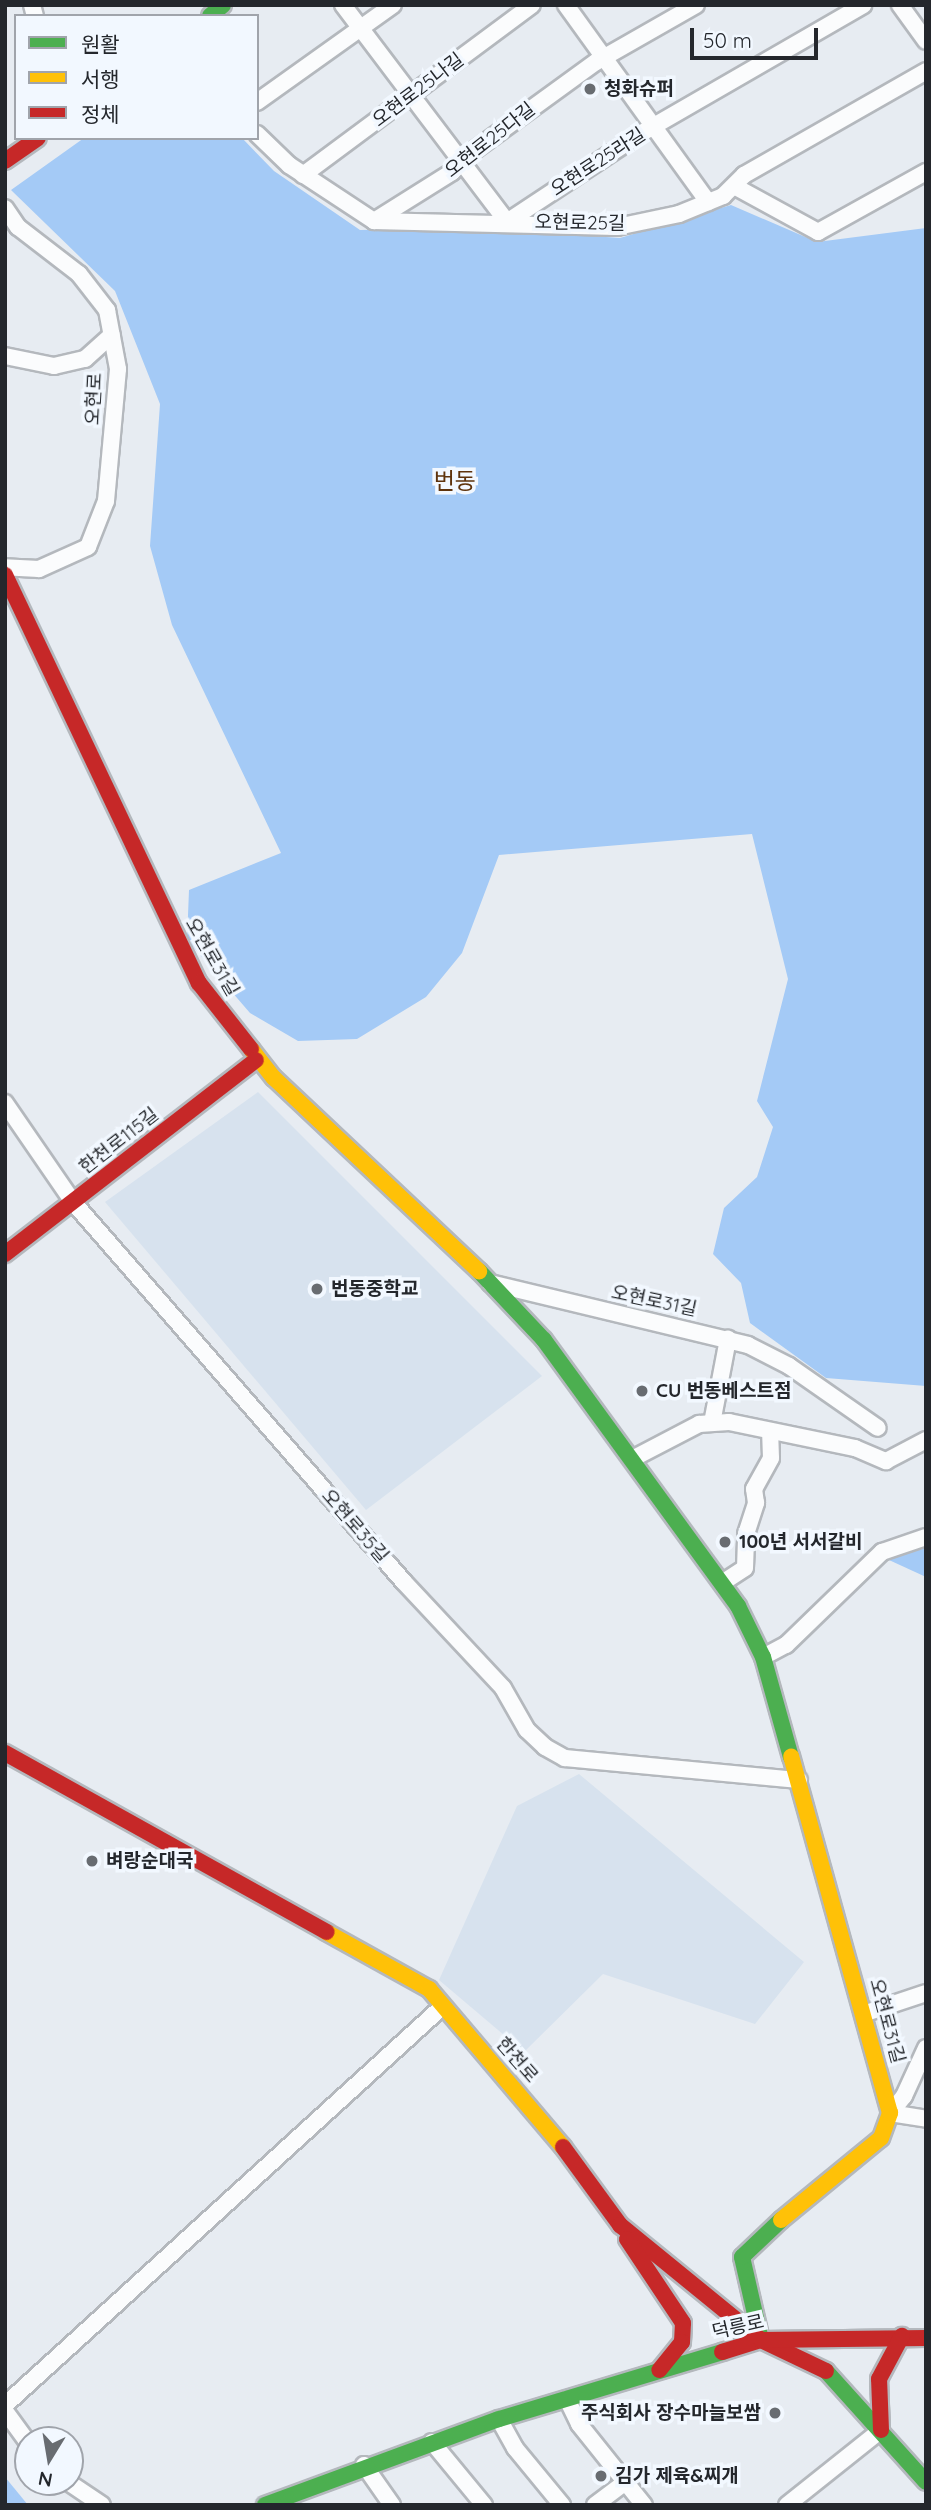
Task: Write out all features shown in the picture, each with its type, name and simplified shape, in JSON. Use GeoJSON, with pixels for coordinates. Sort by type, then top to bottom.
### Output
{"type":"FeatureCollection","features":[{"type":"Feature","properties":{"kind":"street","name":"오현로25길"},"geometry":{"type":"LineString","coordinates":[[343,5],[507,222],[617,228],[679,214],[708,202],[734,186],[744,175],[926,71]]}},
{"type":"Feature","properties":{"kind":"street"},"geometry":{"type":"LineString","coordinates":[[259,101],[393,5]]}},
{"type":"Feature","properties":{"kind":"street","name":"오현로25나길"},"geometry":{"type":"LineString","coordinates":[[303,175],[532,5]]}},
{"type":"Feature","properties":{"kind":"street"},"geometry":{"type":"LineString","coordinates":[[566,5],[655,126]]}},
{"type":"Feature","properties":{"kind":"street","name":"오현로25다길"},"geometry":{"type":"LineString","coordinates":[[374,221],[461,163],[604,57],[696,5]]}},
{"type":"Feature","properties":{"kind":"street","name":"오현로25라길"},"geometry":{"type":"LineString","coordinates":[[507,222],[655,126],[863,5]]}},
{"type":"Feature","properties":{"kind":"street"},"geometry":{"type":"LineString","coordinates":[[900,5],[926,41]]}},
{"type":"Feature","properties":{"kind":"street","name":"오현로25라길"},"geometry":{"type":"LineString","coordinates":[[655,126],[708,202]]}},
{"type":"Feature","properties":{"kind":"street"},"geometry":{"type":"LineString","coordinates":[[259,136],[303,175],[374,221],[507,222]]}},
{"type":"Feature","properties":{"kind":"street"},"geometry":{"type":"LineString","coordinates":[[5,161],[35,140]]}},
{"type":"Feature","properties":{"kind":"street"},"geometry":{"type":"LineString","coordinates":[[734,186],[818,232],[926,172]]}},
{"type":"Feature","properties":{"kind":"street","name":"오현로"},"geometry":{"type":"LineString","coordinates":[[5,208],[18,227],[79,274],[107,310],[118,369],[106,501],[88,547],[39,569],[5,567]]}},
{"type":"Feature","properties":{"kind":"street"},"geometry":{"type":"LineString","coordinates":[[5,356],[54,366],[85,359],[112,335]]}},
{"type":"Feature","properties":{"kind":"street","name":"오현로31길"},"geometry":{"type":"LineString","coordinates":[[5,575],[189,965],[256,1060],[334,1138],[448,1238],[544,1340],[722,1583],[763,1657],[890,2113]]}},
{"type":"Feature","properties":{"kind":"street","name":"한천로115길"},"geometry":{"type":"LineString","coordinates":[[5,1254],[256,1060]]}},
{"type":"Feature","properties":{"kind":"street","name":"오현로35길"},"geometry":{"type":"LineString","coordinates":[[5,1103],[73,1202],[394,1571],[503,1688],[527,1730],[545,1747],[565,1758],[799,1780]]}},
{"type":"Feature","properties":{"kind":"street","name":"오현로31길"},"geometry":{"type":"LineString","coordinates":[[490,1283],[728,1339],[789,1366],[878,1428]]}},
{"type":"Feature","properties":{"kind":"street"},"geometry":{"type":"LineString","coordinates":[[712,1423],[728,1339]]}},
{"type":"Feature","properties":{"kind":"street"},"geometry":{"type":"LineString","coordinates":[[632,1459],[699,1424],[712,1423],[771,1431],[855,1448],[886,1461],[926,1440]]}},
{"type":"Feature","properties":{"kind":"street"},"geometry":{"type":"LineString","coordinates":[[722,1583],[746,1568],[746,1534],[757,1503],[754,1489],[771,1458],[771,1431]]}},
{"type":"Feature","properties":{"kind":"street"},"geometry":{"type":"LineString","coordinates":[[763,1657],[786,1645],[883,1552],[926,1537]]}},
{"type":"Feature","properties":{"kind":"street","name":"한천로"},"geometry":{"type":"LineString","coordinates":[[5,1753],[429,1989],[562,2145],[620,2225],[761,2340],[833,2374],[926,2482]]}},
{"type":"Feature","properties":{"kind":"street"},"geometry":{"type":"LineString","coordinates":[[863,2014],[926,1993]]}},
{"type":"Feature","properties":{"kind":"street"},"geometry":{"type":"LineString","coordinates":[[5,2405],[443,2006]]}},
{"type":"Feature","properties":{"kind":"street"},"geometry":{"type":"LineString","coordinates":[[761,2340],[742,2257],[766,2232],[881,2138],[890,2113],[904,2096],[926,2048]]}},
{"type":"Feature","properties":{"kind":"street"},"geometry":{"type":"LineString","coordinates":[[890,2113],[926,2119]]}},
{"type":"Feature","properties":{"kind":"street"},"geometry":{"type":"LineString","coordinates":[[620,2225],[683,2323],[682,2342],[659,2371]]}},
{"type":"Feature","properties":{"kind":"street"},"geometry":{"type":"LineString","coordinates":[[787,2505],[881,2430],[879,2379],[902,2336]]}},
{"type":"Feature","properties":{"kind":"street","name":"덕릉로"},"geometry":{"type":"LineString","coordinates":[[265,2505],[364,2465],[499,2419],[761,2340],[902,2336],[926,2338]]}},
{"type":"Feature","properties":{"kind":"street"},"geometry":{"type":"LineString","coordinates":[[567,2399],[579,2424],[644,2505]]}},
{"type":"Feature","properties":{"kind":"street"},"geometry":{"type":"LineString","coordinates":[[5,2411],[16,2426]]}},
{"type":"Feature","properties":{"kind":"street"},"geometry":{"type":"LineString","coordinates":[[499,2419],[515,2448],[562,2505]]}},
{"type":"Feature","properties":{"kind":"street"},"geometry":{"type":"LineString","coordinates":[[432,2442],[484,2505]]}},
{"type":"Feature","properties":{"kind":"street"},"geometry":{"type":"LineString","coordinates":[[364,2465],[392,2505]]}},
{"type":"Feature","properties":{"kind":"street"},"geometry":{"type":"LineString","coordinates":[[595,2505],[625,2482]]}},
{"type":"Feature","properties":{"kind":"street"},"geometry":{"type":"LineString","coordinates":[[84,2493],[102,2505]]}},
{"type":"Feature","properties":{"kind":"shaded area"},"geometry":{"type":"Polygon","coordinates":[[[81,140],[244,140],[274,171],[360,230],[478,228],[620,238],[731,205],[817,242],[926,228],[926,1386],[826,1378],[750,1323],[741,1283],[713,1254],[724,1208],[757,1177],[773,1127],[757,1101],[788,979],[752,834],[499,855],[462,953],[426,997],[357,1039],[298,1041],[250,1013],[187,940],[189,890],[281,853],[172,625],[150,546],[160,404],[115,291],[11,190],[81,140]]]}},
{"type":"Feature","properties":{"kind":"shaded area","name":"번동중학교"},"geometry":{"type":"Polygon","coordinates":[[[258,1092],[542,1376],[366,1510],[105,1202],[258,1092]]]}},
{"type":"Feature","properties":{"kind":"shaded area"},"geometry":{"type":"Polygon","coordinates":[[[926,1536],[926,1577],[889,1560],[926,1536]]]}},
{"type":"Feature","properties":{"kind":"shaded area"},"geometry":{"type":"Polygon","coordinates":[[[579,1774],[804,1962],[755,2024],[603,1974],[524,2052],[439,1980],[517,1806],[579,1774]]]}},
{"type":"Feature","properties":{"kind":"shaded area"},"geometry":{"type":"Polygon","coordinates":[[[5,2477],[14,2488],[14,2496],[21,2496],[28,2505],[5,2505],[5,2477]]]}},
{"type":"Feature","properties":{"kind":"traffic: fast"},"geometry":{"type":"LineString","coordinates":[[212,14],[223,5]]}},
{"type":"Feature","properties":{"kind":"traffic: fast"},"geometry":{"type":"LineString","coordinates":[[479,1271],[544,1340],[738,1606],[763,1657],[791,1757]]}},
{"type":"Feature","properties":{"kind":"traffic: fast"},"geometry":{"type":"LineString","coordinates":[[761,2340],[742,2257],[781,2220]]}},
{"type":"Feature","properties":{"kind":"traffic: fast"},"geometry":{"type":"LineString","coordinates":[[265,2505],[499,2419],[722,2352]]}},
{"type":"Feature","properties":{"kind":"traffic: fast"},"geometry":{"type":"LineString","coordinates":[[826,2371],[926,2482]]}},
{"type":"Feature","properties":{"kind":"traffic: slow"},"geometry":{"type":"LineString","coordinates":[[251,1049],[274,1078],[479,1271]]}},
{"type":"Feature","properties":{"kind":"traffic: slow"},"geometry":{"type":"LineString","coordinates":[[781,2220],[881,2138],[890,2113],[791,1757]]}},
{"type":"Feature","properties":{"kind":"traffic: slow"},"geometry":{"type":"LineString","coordinates":[[326,1932],[429,1989],[563,2147]]}},
{"type":"Feature","properties":{"kind":"traffic: jam"},"geometry":{"type":"LineString","coordinates":[[5,161],[35,140]]}},
{"type":"Feature","properties":{"kind":"traffic: jam"},"geometry":{"type":"LineString","coordinates":[[5,575],[199,983],[251,1049]]}},
{"type":"Feature","properties":{"kind":"traffic: jam"},"geometry":{"type":"LineString","coordinates":[[5,1254],[256,1060]]}},
{"type":"Feature","properties":{"kind":"traffic: jam"},"geometry":{"type":"LineString","coordinates":[[5,1753],[326,1932]]}},
{"type":"Feature","properties":{"kind":"traffic: jam"},"geometry":{"type":"LineString","coordinates":[[563,2147],[620,2225],[761,2340],[826,2371]]}},
{"type":"Feature","properties":{"kind":"traffic: jam"},"geometry":{"type":"LineString","coordinates":[[627,2239],[683,2323],[682,2342],[659,2370]]}},
{"type":"Feature","properties":{"kind":"traffic: jam"},"geometry":{"type":"LineString","coordinates":[[881,2430],[879,2379],[902,2336]]}},
{"type":"Feature","properties":{"kind":"traffic: jam"},"geometry":{"type":"LineString","coordinates":[[722,2352],[761,2340],[926,2338]]}},
{"type":"Feature","properties":{"kind":"place","name":"청화슈퍼"},"geometry":{"type":"Point","coordinates":[590,89]}},
{"type":"Feature","properties":{"kind":"place","name":"번동중학교"},"geometry":{"type":"Point","coordinates":[317,1289]}},
{"type":"Feature","properties":{"kind":"place","name":"CU 번동베스트점"},"geometry":{"type":"Point","coordinates":[642,1391]}},
{"type":"Feature","properties":{"kind":"place","name":"100년 서서갈비"},"geometry":{"type":"Point","coordinates":[725,1542]}},
{"type":"Feature","properties":{"kind":"place","name":"벼랑순대국"},"geometry":{"type":"Point","coordinates":[92,1861]}},
{"type":"Feature","properties":{"kind":"place","name":"주식회사 장수마늘보쌈"},"geometry":{"type":"Point","coordinates":[775,2413]}},
{"type":"Feature","properties":{"kind":"place","name":"김가 제육&찌개"},"geometry":{"type":"Point","coordinates":[601,2476]}},
{"type":"Feature","properties":{"kind":"district","name":"번동"},"geometry":{"type":"Point","coordinates":[455,481]}}]}
